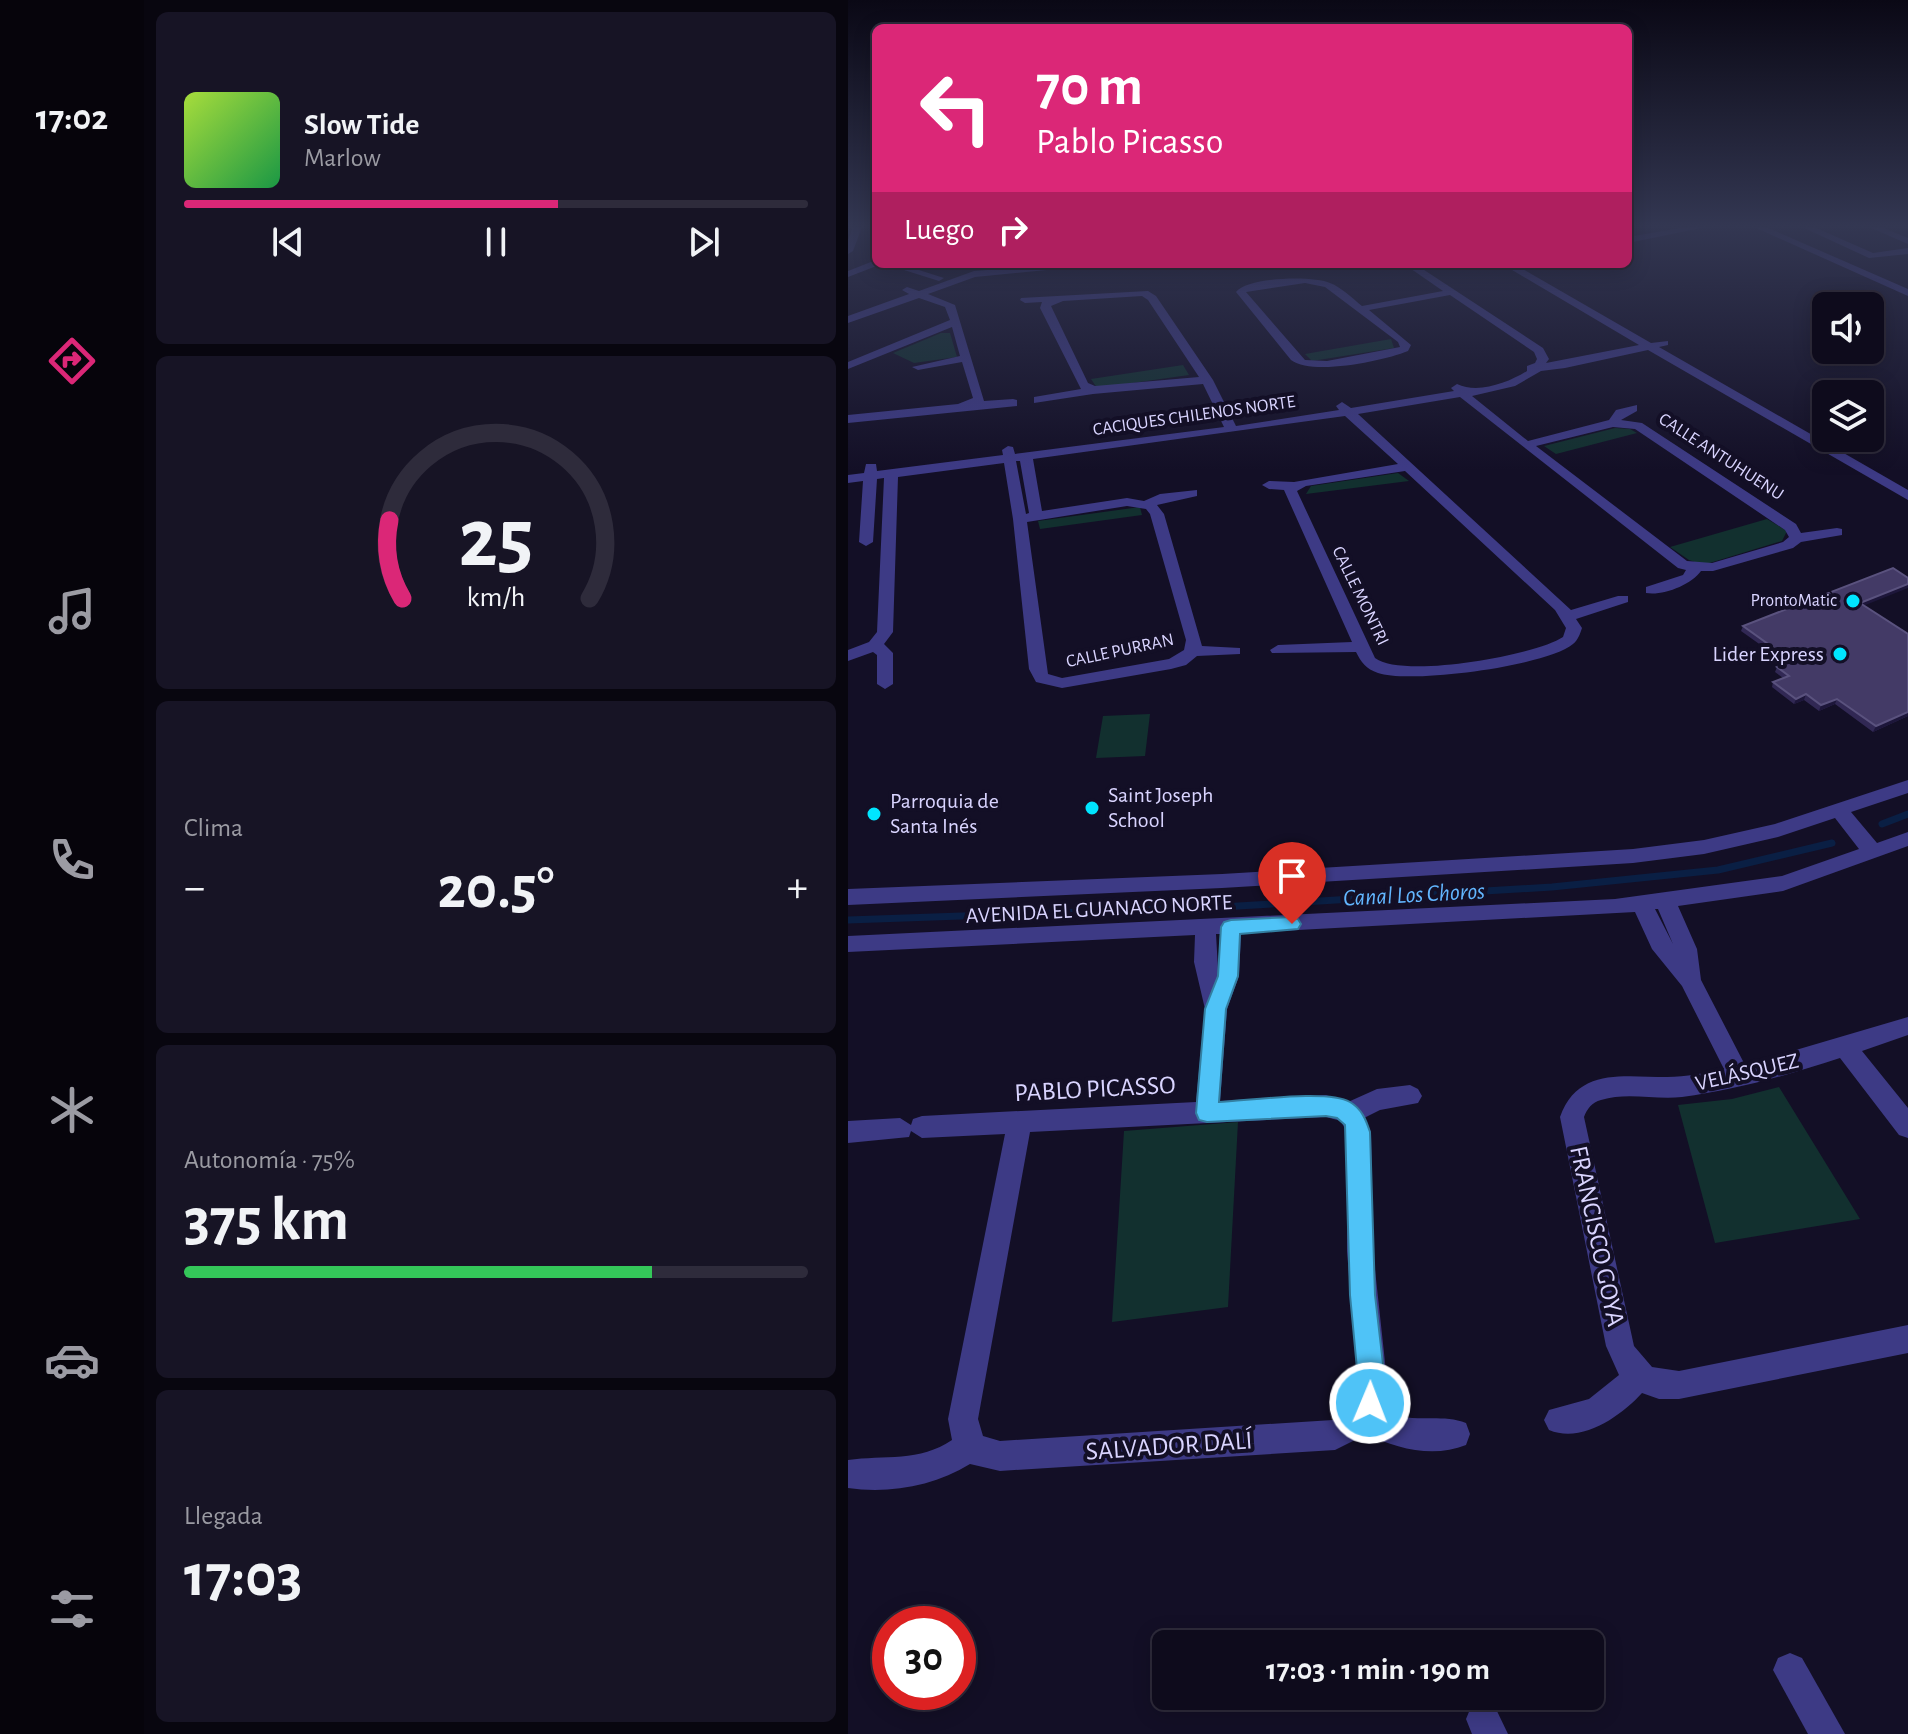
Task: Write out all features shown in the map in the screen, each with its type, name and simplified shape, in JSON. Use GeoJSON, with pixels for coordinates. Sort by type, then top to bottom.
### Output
{"type":"FeatureCollection","features":[{"type":"Feature","properties":{"kind":"street"},"geometry":{"type":"LineString","coordinates":[[848,320],[876,308]]}},
{"type":"Feature","properties":{"kind":"street"},"geometry":{"type":"LineString","coordinates":[[950,308],[979,393],[978,401],[971,405]]}},
{"type":"Feature","properties":{"kind":"street"},"geometry":{"type":"LineString","coordinates":[[1045,308],[1083,385],[1093,390]]}},
{"type":"Feature","properties":{"kind":"street"},"geometry":{"type":"LineString","coordinates":[[1159,308],[1207,380],[1230,426]]}},
{"type":"Feature","properties":{"kind":"street"},"geometry":{"type":"LineString","coordinates":[[1256,308],[1295,358],[1309,364],[1391,354],[1404,349],[1404,343],[1360,309]]}},
{"type":"Feature","properties":{"kind":"street"},"geometry":{"type":"LineString","coordinates":[[1360,309],[1366,308]]}},
{"type":"Feature","properties":{"kind":"street"},"geometry":{"type":"LineString","coordinates":[[1463,308],[1519,358]]}},
{"type":"Feature","properties":{"kind":"street"},"geometry":{"type":"LineString","coordinates":[[1471,308],[1535,346],[1541,362]]}},
{"type":"Feature","properties":{"kind":"street"},"geometry":{"type":"LineString","coordinates":[[1588,308],[1812,428]]}},
{"type":"Feature","properties":{"kind":"street"},"geometry":{"type":"LineString","coordinates":[[1596,308],[1908,496]]}},
{"type":"Feature","properties":{"kind":"street"},"geometry":{"type":"LineString","coordinates":[[848,366],[955,322]]}},
{"type":"Feature","properties":{"kind":"street","name":"CACIQUES CHILENOS NORTE"},"geometry":{"type":"LineString","coordinates":[[1460,391],[1490,380],[1519,358],[1541,362],[1651,342]]}},
{"type":"Feature","properties":{"kind":"street"},"geometry":{"type":"LineString","coordinates":[[918,367],[967,358]]}},
{"type":"Feature","properties":{"kind":"street","name":"CACIQUES CHILENOS NORTE"},"geometry":{"type":"LineString","coordinates":[[848,469],[891,474],[1009,454],[1026,456],[1346,410],[1516,382],[1541,362]]}},
{"type":"Feature","properties":{"kind":"street"},"geometry":{"type":"LineString","coordinates":[[1038,400],[1093,390],[1207,380]]}},
{"type":"Feature","properties":{"kind":"street"},"geometry":{"type":"LineString","coordinates":[[1460,391],[1679,562],[1695,568],[1713,567],[1788,545],[1797,538],[1837,532]]}},
{"type":"Feature","properties":{"kind":"street"},"geometry":{"type":"LineString","coordinates":[[848,419],[1013,403]]}},
{"type":"Feature","properties":{"kind":"street","name":"CALLE ANTUHUENU"},"geometry":{"type":"LineString","coordinates":[[1613,423],[1620,413],[1633,408]]}},
{"type":"Feature","properties":{"kind":"street"},"geometry":{"type":"LineString","coordinates":[[1346,410],[1568,616],[1623,599]]}},
{"type":"Feature","properties":{"kind":"street","name":"CALLE ANTUHUENU"},"geometry":{"type":"LineString","coordinates":[[1526,445],[1613,423],[1642,429],[1791,527],[1797,538]]}},
{"type":"Feature","properties":{"kind":"street","name":"CACIQUES CHILENOS NORTE"},"geometry":{"type":"LineString","coordinates":[[848,479],[870,471],[1230,426]]}},
{"type":"Feature","properties":{"kind":"street"},"geometry":{"type":"LineString","coordinates":[[1852,452],[1908,487]]}},
{"type":"Feature","properties":{"kind":"street","name":"CALLE PURRAN"},"geometry":{"type":"LineString","coordinates":[[1009,454],[1028,517]]}},
{"type":"Feature","properties":{"kind":"street","name":"CALLE PURRAN"},"geometry":{"type":"LineString","coordinates":[[1026,456],[1037,669],[1042,678],[1062,683],[1156,667],[1178,662],[1192,651],[1194,640],[1157,514],[1148,504]]}},
{"type":"Feature","properties":{"kind":"street"},"geometry":{"type":"LineString","coordinates":[[1269,485],[1294,486],[1407,467]]}},
{"type":"Feature","properties":{"kind":"street"},"geometry":{"type":"LineString","coordinates":[[866,542],[870,471]]}},
{"type":"Feature","properties":{"kind":"street"},"geometry":{"type":"LineString","coordinates":[[848,656],[875,645],[885,632],[891,474]]}},
{"type":"Feature","properties":{"kind":"street","name":"CALLE MONTRI"},"geometry":{"type":"LineString","coordinates":[[1294,486],[1290,495],[1361,647],[1373,664],[1396,672],[1498,661],[1554,648],[1567,642],[1574,628],[1568,616]]}},
{"type":"Feature","properties":{"kind":"street"},"geometry":{"type":"LineString","coordinates":[[1028,517],[1127,502],[1148,504],[1160,498],[1192,493]]}},
{"type":"Feature","properties":{"kind":"street"},"geometry":{"type":"LineString","coordinates":[[848,544],[888,539]]}},
{"type":"Feature","properties":{"kind":"street"},"geometry":{"type":"LineString","coordinates":[[1651,590],[1688,578],[1695,568]]}},
{"type":"Feature","properties":{"kind":"street"},"geometry":{"type":"LineString","coordinates":[[875,645],[886,656],[885,684]]}},
{"type":"Feature","properties":{"kind":"street"},"geometry":{"type":"LineString","coordinates":[[1278,650],[1361,647]]}},
{"type":"Feature","properties":{"kind":"street"},"geometry":{"type":"LineString","coordinates":[[1192,651],[1234,651]]}},
{"type":"Feature","properties":{"kind":"street","name":"AVENIDA EL GUANACO NORTE"},"geometry":{"type":"LineString","coordinates":[[848,897],[1222,881],[1633,856],[1704,847],[1778,830],[1908,786]]}},
{"type":"Feature","properties":{"kind":"street"},"geometry":{"type":"LineString","coordinates":[[1840,811],[1874,853]]}},
{"type":"Feature","properties":{"kind":"street","name":"AVENIDA EL GUANACO NORTE"},"geometry":{"type":"LineString","coordinates":[[848,944],[1231,927],[1666,902],[1783,883],[1908,839]]}},
{"type":"Feature","properties":{"kind":"street"},"geometry":{"type":"LineString","coordinates":[[1666,902],[1686,949],[1690,980]]}},
{"type":"Feature","properties":{"kind":"street"},"geometry":{"type":"LineString","coordinates":[[1642,904],[1660,943],[1690,980],[1739,1076]]}},
{"type":"Feature","properties":{"kind":"street"},"geometry":{"type":"LineString","coordinates":[[1207,1113],[1216,1009],[1228,976],[1231,927]]}},
{"type":"Feature","properties":{"kind":"street"},"geometry":{"type":"LineString","coordinates":[[1206,928],[1205,962],[1216,1009]]}},
{"type":"Feature","properties":{"kind":"street","name":"VELÁSQUEZ"},"geometry":{"type":"LineString","coordinates":[[1583,1095],[1601,1088],[1675,1087],[1739,1076],[1908,1026]]}},
{"type":"Feature","properties":{"kind":"street"},"geometry":{"type":"LineString","coordinates":[[1844,1046],[1908,1127]]}},
{"type":"Feature","properties":{"kind":"street","name":"FRANCISCO GOYA"},"geometry":{"type":"LineString","coordinates":[[1583,1095],[1573,1109],[1573,1125],[1620,1346],[1638,1375]]}},
{"type":"Feature","properties":{"kind":"street","name":"PABLO PICASSO"},"geometry":{"type":"LineString","coordinates":[[848,1132],[1326,1106],[1349,1113],[1377,1100],[1410,1096]]}},
{"type":"Feature","properties":{"kind":"street"},"geometry":{"type":"LineString","coordinates":[[1349,1113],[1359,1132],[1360,1251],[1373,1390],[1364,1415],[1399,1434],[1455,1434]]}},
{"type":"Feature","properties":{"kind":"street"},"geometry":{"type":"LineString","coordinates":[[850,1474],[929,1470],[970,1446],[965,1438],[963,1419],[1019,1123]]}},
{"type":"Feature","properties":{"kind":"street"},"geometry":{"type":"LineString","coordinates":[[1559,1420],[1581,1418],[1604,1409],[1638,1375],[1651,1383],[1679,1385],[1908,1339]]}},
{"type":"Feature","properties":{"kind":"street","name":"SALVADOR DALÍ"},"geometry":{"type":"LineString","coordinates":[[970,1446],[988,1456],[1000,1456],[1335,1435],[1346,1431],[1364,1415]]}},
{"type":"Feature","properties":{"kind":"street"},"geometry":{"type":"LineString","coordinates":[[1790,1670],[1827,1734]]}},
{"type":"Feature","properties":{"kind":"green space"},"geometry":{"type":"Polygon","coordinates":[[[941,333],[950,333],[957,357],[914,363],[893,353],[941,333]]]}},
{"type":"Feature","properties":{"kind":"green space"},"geometry":{"type":"Polygon","coordinates":[[[1391,339],[1394,348],[1312,361],[1305,354],[1391,339]]]}},
{"type":"Feature","properties":{"kind":"green space"},"geometry":{"type":"Polygon","coordinates":[[[1183,365],[1189,375],[1097,388],[1091,379],[1183,365]]]}},
{"type":"Feature","properties":{"kind":"green space"},"geometry":{"type":"Polygon","coordinates":[[[1615,428],[1637,433],[1556,454],[1544,446],[1615,428]]]}},
{"type":"Feature","properties":{"kind":"green space"},"geometry":{"type":"Polygon","coordinates":[[[1398,473],[1409,481],[1306,494],[1311,486],[1398,473]]]}},
{"type":"Feature","properties":{"kind":"green space"},"geometry":{"type":"Polygon","coordinates":[[[1140,507],[1142,515],[1040,529],[1038,521],[1140,507]]]}},
{"type":"Feature","properties":{"kind":"green space"},"geometry":{"type":"Polygon","coordinates":[[[1767,519],[1787,531],[1782,541],[1703,565],[1670,547],[1767,519]]]}},
{"type":"Feature","properties":{"kind":"green space"},"geometry":{"type":"Polygon","coordinates":[[[1150,714],[1145,756],[1096,758],[1103,716],[1150,714]]]}},
{"type":"Feature","properties":{"kind":"green space"},"geometry":{"type":"Polygon","coordinates":[[[1779,1087],[1860,1219],[1715,1243],[1678,1105],[1732,1099],[1779,1087]]]}},
{"type":"Feature","properties":{"kind":"green space"},"geometry":{"type":"Polygon","coordinates":[[[1238,1122],[1228,1307],[1112,1322],[1124,1131],[1238,1122]]]}},
{"type":"Feature","properties":{"kind":"building","name":"Lider Express"},"geometry":{"type":"Polygon","coordinates":[[[1893,568],[1908,578],[1908,584],[1860,603],[1908,634],[1908,712],[1876,726],[1837,699],[1821,705],[1806,694],[1796,699],[1773,682],[1789,676],[1777,667],[1792,661],[1743,626],[1893,568]]]}},
{"type":"Feature","properties":{"kind":"waterway","name":"Canal Los Choros"},"geometry":{"type":"LineString","coordinates":[[1882,824],[1908,814]]}},
{"type":"Feature","properties":{"kind":"waterway","name":"Canal Los Choros"},"geometry":{"type":"LineString","coordinates":[[848,920],[1221,907],[1552,887],[1718,870],[1832,843]]}},
{"type":"Feature","properties":{"kind":"place","name":"ProntoMatic"},"geometry":{"type":"Point","coordinates":[1853,601]}},
{"type":"Feature","properties":{"kind":"place","name":"Lider Express"},"geometry":{"type":"Point","coordinates":[1840,654]}},
{"type":"Feature","properties":{"kind":"place","name":"Saint Joseph School"},"geometry":{"type":"Point","coordinates":[1092,808]}},
{"type":"Feature","properties":{"kind":"place","name":"Parroquia de Santa Inés"},"geometry":{"type":"Point","coordinates":[874,814]}},
{"type":"Feature","properties":{"kind":"route"},"geometry":{"type":"LineString","coordinates":[[1292,924],[1231,927],[1228,976],[1216,1009],[1207,1113],[1334,1106],[1354,1119],[1359,1132],[1358,1210],[1373,1390],[1370,1403]]}}]}
